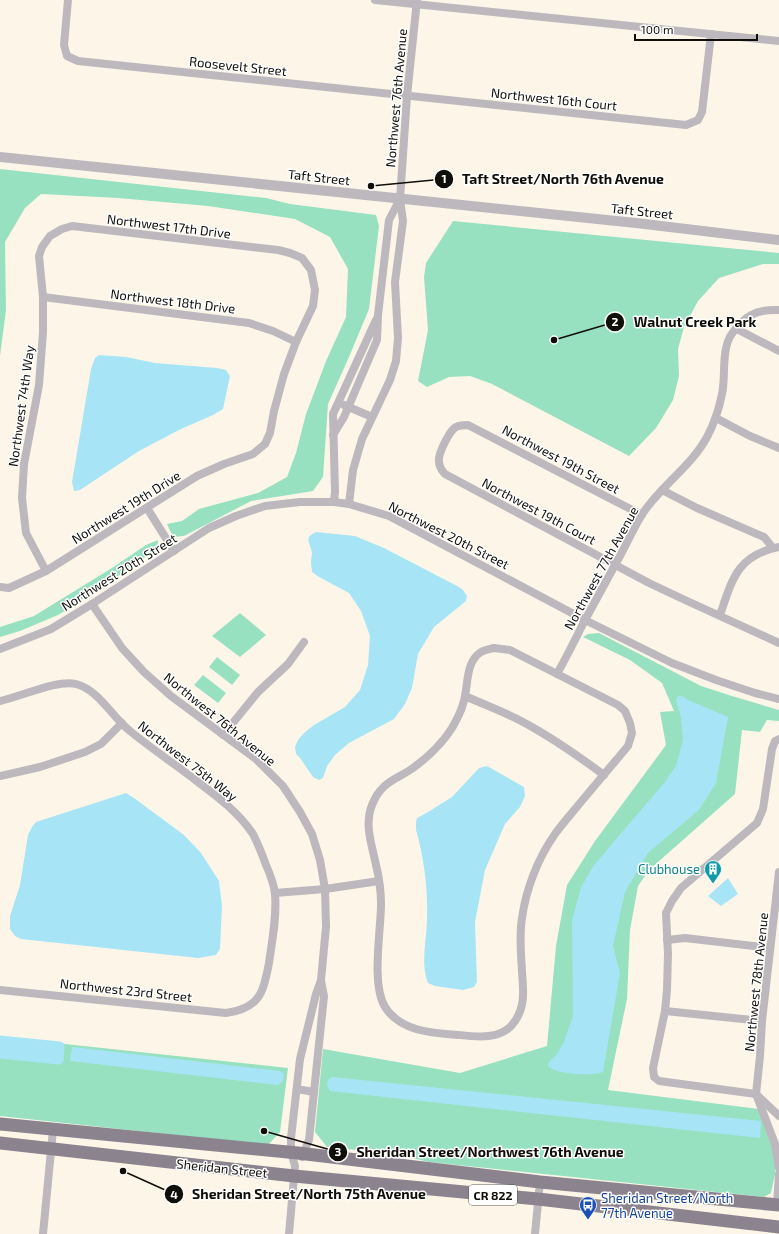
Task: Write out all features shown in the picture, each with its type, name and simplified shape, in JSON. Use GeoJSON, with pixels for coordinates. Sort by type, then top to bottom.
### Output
{"type":"FeatureCollection","features":[{"type":"Feature","properties":{"kind":"main road","name":"Sheridan Street"},"geometry":{"type":"LineString","coordinates":[[0,1124],[297,1153],[540,1182],[778,1206]]}},
{"type":"Feature","properties":{"kind":"main road","name":"Sheridan Street"},"geometry":{"type":"LineString","coordinates":[[0,1143],[295,1171],[779,1227]]}},
{"type":"Feature","properties":{"kind":"street","name":"Roosevelt Street"},"geometry":{"type":"LineString","coordinates":[[68,0],[64,45],[67,56],[78,61],[407,96]]}},
{"type":"Feature","properties":{"kind":"street"},"geometry":{"type":"LineString","coordinates":[[376,0],[416,2],[779,41]]}},
{"type":"Feature","properties":{"kind":"street","name":"Northwest 76th Avenue"},"geometry":{"type":"LineString","coordinates":[[349,504],[353,470],[362,439],[390,380],[396,361],[398,338],[395,282],[403,221],[400,198],[407,96],[416,2]]}},
{"type":"Feature","properties":{"kind":"street","name":"Northwest 16th Court"},"geometry":{"type":"LineString","coordinates":[[407,96],[686,124],[698,120],[702,112],[711,34]]}},
{"type":"Feature","properties":{"kind":"street","name":"Taft Street"},"geometry":{"type":"LineString","coordinates":[[0,157],[636,223],[779,240]]}},
{"type":"Feature","properties":{"kind":"street","name":"Northwest 76th Avenue"},"geometry":{"type":"LineString","coordinates":[[333,435],[344,417],[377,340],[378,315],[389,220],[400,198]]}},
{"type":"Feature","properties":{"kind":"street","name":"Northwest 17th Drive"},"geometry":{"type":"LineString","coordinates":[[39,263],[39,256],[42,247],[50,236],[62,229],[72,226],[278,250],[290,253],[302,258],[310,270],[315,290],[313,306],[296,342]]}},
{"type":"Feature","properties":{"kind":"street","name":"Northwest 74th Way"},"geometry":{"type":"LineString","coordinates":[[39,263],[43,297],[43,332],[38,385],[24,464],[22,498],[26,533],[46,571]]}},
{"type":"Feature","properties":{"kind":"street","name":"Northwest 18th Drive"},"geometry":{"type":"LineString","coordinates":[[43,297],[249,323],[273,331],[296,342]]}},
{"type":"Feature","properties":{"kind":"street","name":"Northwest 77th Avenue"},"geometry":{"type":"LineString","coordinates":[[557,674],[642,515],[662,490],[692,459],[706,438],[716,418],[722,394],[725,370],[725,353],[727,343],[731,335],[746,319],[755,313],[767,310],[779,310]]}},
{"type":"Feature","properties":{"kind":"street","name":"Northwest 76th Avenue"},"geometry":{"type":"LineString","coordinates":[[334,502],[333,414],[378,315]]}},
{"type":"Feature","properties":{"kind":"street"},"geometry":{"type":"LineString","coordinates":[[737,329],[779,351]]}},
{"type":"Feature","properties":{"kind":"street","name":"Northwest 19th Drive"},"geometry":{"type":"LineString","coordinates":[[0,587],[8,588],[46,571],[197,476],[224,464],[253,454],[264,444],[270,433],[284,374],[296,342]]}},
{"type":"Feature","properties":{"kind":"street"},"geometry":{"type":"LineString","coordinates":[[338,403],[372,417]]}},
{"type":"Feature","properties":{"kind":"street"},"geometry":{"type":"LineString","coordinates":[[716,418],[750,436],[779,448]]}},
{"type":"Feature","properties":{"kind":"street","name":"Northwest 19th Court"},"geometry":{"type":"LineString","coordinates":[[468,425],[454,428],[440,452],[439,466],[445,474],[679,598],[779,643]]}},
{"type":"Feature","properties":{"kind":"street","name":"Northwest 19th Street"},"geometry":{"type":"LineString","coordinates":[[468,425],[642,515]]}},
{"type":"Feature","properties":{"kind":"street"},"geometry":{"type":"LineString","coordinates":[[662,490],[697,508],[764,537],[776,547]]}},
{"type":"Feature","properties":{"kind":"street","name":"Northwest 20th Street"},"geometry":{"type":"LineString","coordinates":[[0,649],[51,628],[92,604],[216,525],[236,516],[264,506],[300,502],[334,502],[349,504],[389,516],[585,620],[672,663],[716,680],[779,700]]}},
{"type":"Feature","properties":{"kind":"street"},"geometry":{"type":"LineString","coordinates":[[147,508],[174,551]]}},
{"type":"Feature","properties":{"kind":"street"},"geometry":{"type":"LineString","coordinates":[[720,616],[732,579],[738,571],[748,559],[766,549],[776,547]]}},
{"type":"Feature","properties":{"kind":"street","name":"Northwest 76th Avenue"},"geometry":{"type":"LineString","coordinates":[[92,604],[122,648],[144,672],[171,696],[256,759],[283,786],[312,834],[320,860],[324,889],[326,927],[321,980],[300,1058],[291,1138],[297,1153],[289,1234]]}},
{"type":"Feature","properties":{"kind":"street"},"geometry":{"type":"LineString","coordinates":[[223,735],[258,692],[288,664],[304,642]]}},
{"type":"Feature","properties":{"kind":"street"},"geometry":{"type":"LineString","coordinates":[[494,648],[510,650],[557,674],[618,705],[625,711],[632,733],[628,746],[555,834],[542,857],[529,888],[522,917],[520,938],[524,996],[521,1011],[514,1024],[503,1032],[494,1036],[481,1037],[434,1033],[411,1027],[396,1020],[385,1007],[379,995],[377,979],[381,902],[376,865],[369,834],[368,818],[371,806],[379,790],[391,780],[412,769],[435,750],[452,728],[464,703],[468,675],[472,662],[480,652],[494,648]]}},
{"type":"Feature","properties":{"kind":"street","name":"Northwest 75th Way"},"geometry":{"type":"LineString","coordinates":[[0,701],[65,682],[76,684],[95,694],[129,730],[217,797],[236,814],[252,834],[261,851],[270,874],[275,893],[275,915],[265,985],[258,998],[248,1006]]}},
{"type":"Feature","properties":{"kind":"street"},"geometry":{"type":"LineString","coordinates":[[464,696],[532,726],[578,755],[604,775]]}},
{"type":"Feature","properties":{"kind":"street"},"geometry":{"type":"LineString","coordinates":[[0,776],[40,767],[85,752],[101,744],[122,723]]}},
{"type":"Feature","properties":{"kind":"street"},"geometry":{"type":"LineString","coordinates":[[779,739],[776,741],[772,749],[763,809],[756,823],[681,888],[666,913],[667,990],[665,1011],[653,1068],[654,1077],[659,1081],[756,1094],[779,1116]]}},
{"type":"Feature","properties":{"kind":"street","name":"Northwest 78th Avenue"},"geometry":{"type":"LineString","coordinates":[[779,872],[762,1021],[756,1094],[776,1144],[779,1168]]}},
{"type":"Feature","properties":{"kind":"street"},"geometry":{"type":"LineString","coordinates":[[275,893],[379,882]]}},
{"type":"Feature","properties":{"kind":"street"},"geometry":{"type":"LineString","coordinates":[[667,940],[685,938],[770,948]]}},
{"type":"Feature","properties":{"kind":"street","name":"Northwest 76th Avenue"},"geometry":{"type":"LineString","coordinates":[[295,1171],[297,1153],[309,1140],[324,996],[321,980]]}},
{"type":"Feature","properties":{"kind":"street","name":"Northwest 23rd Street"},"geometry":{"type":"LineString","coordinates":[[0,990],[226,1012],[236,1011],[248,1006]]}},
{"type":"Feature","properties":{"kind":"street"},"geometry":{"type":"LineString","coordinates":[[665,1011],[762,1021]]}},
{"type":"Feature","properties":{"kind":"street"},"geometry":{"type":"LineString","coordinates":[[297,1089],[314,1092]]}},
{"type":"Feature","properties":{"kind":"street"},"geometry":{"type":"LineString","coordinates":[[43,1234],[53,1130]]}},
{"type":"Feature","properties":{"kind":"street"},"geometry":{"type":"LineString","coordinates":[[778,1206],[779,1174]]}},
{"type":"Feature","properties":{"kind":"street"},"geometry":{"type":"LineString","coordinates":[[535,1234],[540,1182]]}},
{"type":"Feature","properties":{"kind":"green space"},"geometry":{"type":"Polygon","coordinates":[[[0,169],[266,198],[290,204],[376,215],[379,226],[369,309],[328,404],[323,477],[313,491],[251,501],[184,536],[173,537],[167,524],[182,521],[199,509],[258,493],[287,477],[296,453],[306,414],[326,361],[346,317],[348,269],[330,237],[295,219],[208,206],[118,198],[41,194],[25,208],[5,242],[6,310],[0,356],[0,169]]]}},
{"type":"Feature","properties":{"kind":"green space"},"geometry":{"type":"Polygon","coordinates":[[[453,221],[779,253],[779,264],[763,264],[719,278],[698,301],[684,327],[678,349],[679,376],[673,400],[656,428],[629,456],[492,384],[470,376],[449,377],[427,387],[418,381],[428,330],[424,277],[426,263],[453,221]]]}},
{"type":"Feature","properties":{"kind":"green space"},"geometry":{"type":"Polygon","coordinates":[[[158,540],[157,553],[145,557],[58,615],[20,631],[0,637],[0,627],[34,616],[112,568],[146,545],[158,540]]]}},
{"type":"Feature","properties":{"kind":"green space"},"geometry":{"type":"Polygon","coordinates":[[[240,613],[266,635],[240,657],[212,636],[240,613]]]}},
{"type":"Feature","properties":{"kind":"green space"},"geometry":{"type":"Polygon","coordinates":[[[599,633],[701,686],[779,710],[779,721],[767,720],[760,732],[742,730],[735,794],[649,870],[638,886],[630,930],[627,999],[608,1090],[759,1109],[776,1158],[775,1174],[771,1193],[764,1197],[429,1162],[395,1154],[327,1147],[315,1132],[323,1049],[460,1073],[547,1046],[556,946],[567,885],[595,841],[666,745],[660,712],[674,711],[662,683],[630,660],[583,637],[588,634],[599,633]]]}},
{"type":"Feature","properties":{"kind":"green space"},"geometry":{"type":"Polygon","coordinates":[[[217,657],[240,675],[232,685],[209,667],[217,657]]]}},
{"type":"Feature","properties":{"kind":"green space"},"geometry":{"type":"Polygon","coordinates":[[[203,675],[226,693],[218,703],[194,685],[203,675]]]}},
{"type":"Feature","properties":{"kind":"green space"},"geometry":{"type":"Polygon","coordinates":[[[0,1037],[288,1068],[280,1132],[268,1145],[0,1116],[0,1037]]]}},
{"type":"Feature","properties":{"kind":"water"},"geometry":{"type":"Polygon","coordinates":[[[99,355],[126,357],[155,363],[217,368],[226,370],[230,376],[223,409],[139,451],[80,490],[74,491],[72,482],[91,369],[95,358],[99,355]]]}},
{"type":"Feature","properties":{"kind":"water"},"geometry":{"type":"Polygon","coordinates":[[[316,532],[355,536],[384,548],[459,587],[467,596],[466,601],[434,627],[418,654],[412,688],[405,704],[394,719],[349,743],[335,755],[327,766],[323,778],[319,780],[313,777],[296,754],[295,747],[298,740],[304,733],[314,725],[345,707],[360,690],[368,665],[370,636],[361,611],[349,593],[312,572],[312,553],[308,538],[316,532]]]}},
{"type":"Feature","properties":{"kind":"water"},"geometry":{"type":"Polygon","coordinates":[[[678,696],[682,696],[728,717],[716,783],[699,810],[648,853],[625,892],[613,946],[620,973],[603,1072],[580,1074],[557,1071],[548,1066],[549,1062],[557,1054],[564,1042],[573,1016],[572,921],[581,887],[594,865],[664,783],[676,766],[683,740],[681,718],[676,700],[678,696]]]}},
{"type":"Feature","properties":{"kind":"water"},"geometry":{"type":"Polygon","coordinates":[[[487,766],[524,787],[525,796],[520,807],[505,824],[485,870],[475,922],[477,982],[474,987],[463,990],[435,986],[428,983],[424,967],[427,926],[427,896],[416,822],[417,818],[452,797],[479,768],[487,766]]]}},
{"type":"Feature","properties":{"kind":"water"},"geometry":{"type":"Polygon","coordinates":[[[126,793],[184,835],[201,853],[219,881],[222,906],[220,949],[216,955],[198,958],[21,939],[15,936],[10,929],[10,916],[20,885],[28,835],[36,822],[126,793]]]}},
{"type":"Feature","properties":{"kind":"water"},"geometry":{"type":"Polygon","coordinates":[[[728,878],[738,894],[721,906],[708,896],[728,878]]]}},
{"type":"Feature","properties":{"kind":"water"},"geometry":{"type":"Polygon","coordinates":[[[0,1040],[60,1046],[59,1060],[0,1054],[0,1040]]]}},
{"type":"Feature","properties":{"kind":"water"},"geometry":{"type":"Polygon","coordinates":[[[72,1047],[280,1071],[284,1074],[283,1081],[278,1085],[70,1061],[72,1047]]]}},
{"type":"Feature","properties":{"kind":"water"},"geometry":{"type":"Polygon","coordinates":[[[332,1077],[761,1121],[760,1138],[330,1091],[327,1086],[328,1080],[332,1077]]]}},
{"type":"Feature","properties":{"kind":"waterway"},"geometry":{"type":"LineString","coordinates":[[0,1040],[60,1046],[59,1060],[0,1054]]}},
{"type":"Feature","properties":{"kind":"place","name":"Taft Street/North 76th Avenue"},"geometry":{"type":"Point","coordinates":[371,186]}},
{"type":"Feature","properties":{"kind":"place","name":"Walnut Creek Park"},"geometry":{"type":"Point","coordinates":[554,340]}},
{"type":"Feature","properties":{"kind":"place","name":"Clubhouse"},"geometry":{"type":"Point","coordinates":[713,884]}},
{"type":"Feature","properties":{"kind":"place","name":"Sheridan Street/Northwest 76th Avenue"},"geometry":{"type":"Point","coordinates":[264,1131]}},
{"type":"Feature","properties":{"kind":"place","name":"Sheridan Street/North 75th Avenue"},"geometry":{"type":"Point","coordinates":[123,1171]}},
{"type":"Feature","properties":{"kind":"place","name":"Sheridan Street/North 77th Avenue"},"geometry":{"type":"Point","coordinates":[588,1220]}}]}
